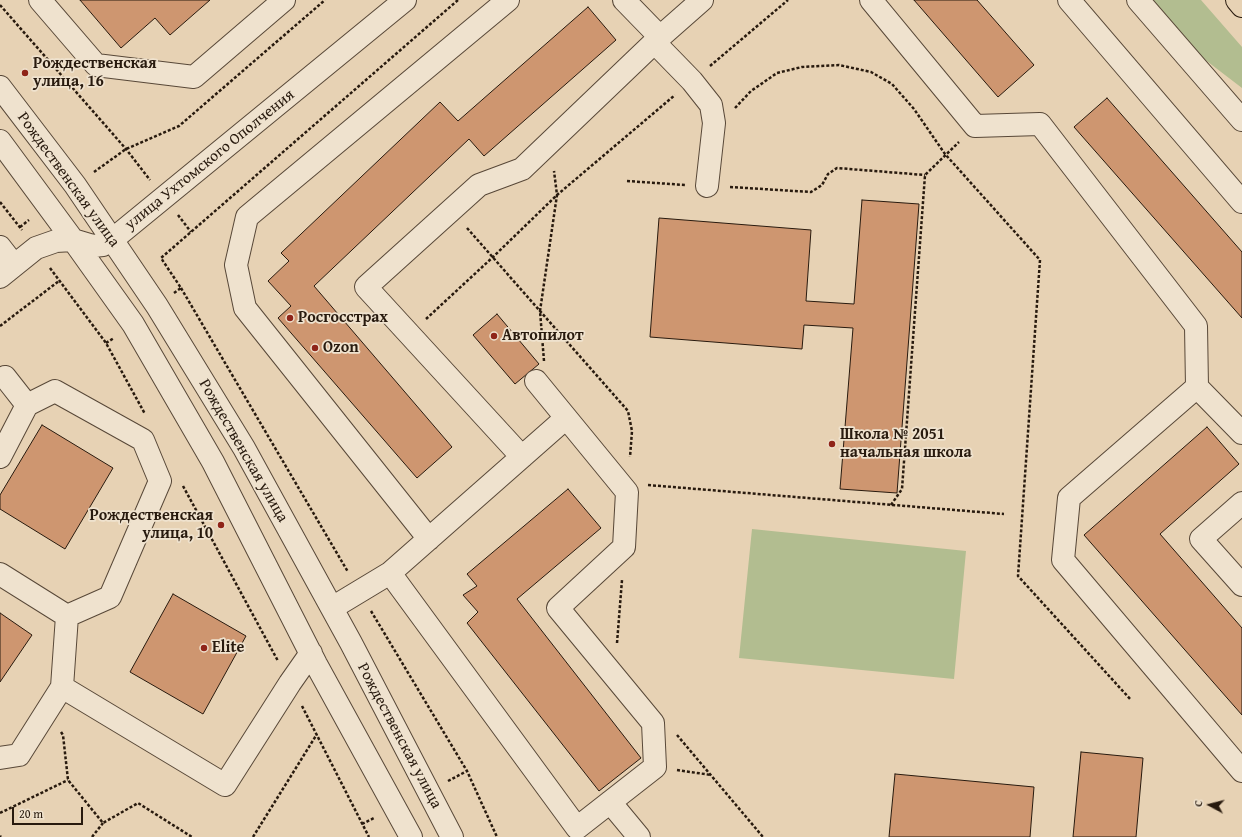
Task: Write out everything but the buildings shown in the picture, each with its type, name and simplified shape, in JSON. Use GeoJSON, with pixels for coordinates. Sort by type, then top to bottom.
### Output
{"type":"FeatureCollection","features":[{"type":"Feature","properties":{"kind":"main road"},"geometry":{"type":"LineString","coordinates":[[1237,0],[1242,6]]}},
{"type":"Feature","properties":{"kind":"street"},"geometry":{"type":"LineString","coordinates":[[40,0],[96,65],[194,77],[284,0]]}},
{"type":"Feature","properties":{"kind":"street","name":"улица Ухтомского Ополчения"},"geometry":{"type":"LineString","coordinates":[[7,271],[36,248],[56,241],[73,240],[93,246],[103,245],[112,240],[405,0]]}},
{"type":"Feature","properties":{"kind":"street"},"geometry":{"type":"LineString","coordinates":[[429,539],[245,308],[236,265],[247,217],[508,0]]}},
{"type":"Feature","properties":{"kind":"street"},"geometry":{"type":"LineString","coordinates":[[624,0],[711,105],[714,123],[707,186]]}},
{"type":"Feature","properties":{"kind":"street"},"geometry":{"type":"LineString","coordinates":[[522,457],[366,287],[479,185],[522,169],[657,40],[702,0]]}},
{"type":"Feature","properties":{"kind":"street"},"geometry":{"type":"LineString","coordinates":[[871,0],[975,126],[1040,124],[1196,326],[1198,387],[1242,433]]}},
{"type":"Feature","properties":{"kind":"street"},"geometry":{"type":"LineString","coordinates":[[1069,0],[1242,202]]}},
{"type":"Feature","properties":{"kind":"street"},"geometry":{"type":"LineString","coordinates":[[1138,0],[1242,120]]}},
{"type":"Feature","properties":{"kind":"street"},"geometry":{"type":"LineString","coordinates":[[1187,56],[1242,97]]}},
{"type":"Feature","properties":{"kind":"street","name":"Рождественская улица"},"geometry":{"type":"LineString","coordinates":[[0,87],[76,185],[157,306],[244,448],[332,608],[452,837]]}},
{"type":"Feature","properties":{"kind":"street","name":"Рождественская улица"},"geometry":{"type":"LineString","coordinates":[[0,141],[133,324],[213,462],[311,653],[411,837]]}},
{"type":"Feature","properties":{"kind":"street"},"geometry":{"type":"LineString","coordinates":[[0,247],[7,271]]}},
{"type":"Feature","properties":{"kind":"street"},"geometry":{"type":"LineString","coordinates":[[2,376],[28,405]]}},
{"type":"Feature","properties":{"kind":"street"},"geometry":{"type":"LineString","coordinates":[[390,574],[573,833],[655,767],[653,723],[558,608],[624,547],[627,488],[536,381]]}},
{"type":"Feature","properties":{"kind":"street"},"geometry":{"type":"LineString","coordinates":[[1198,387],[1069,498],[1063,560],[1242,771]]}},
{"type":"Feature","properties":{"kind":"street"},"geometry":{"type":"LineString","coordinates":[[0,457],[28,405],[55,391],[144,440],[160,481],[110,597],[67,616]]}},
{"type":"Feature","properties":{"kind":"street"},"geometry":{"type":"LineString","coordinates":[[332,608],[390,574],[566,418]]}},
{"type":"Feature","properties":{"kind":"street"},"geometry":{"type":"LineString","coordinates":[[1242,503],[1201,539],[1242,586]]}},
{"type":"Feature","properties":{"kind":"street"},"geometry":{"type":"LineString","coordinates":[[0,574],[67,616]]}},
{"type":"Feature","properties":{"kind":"street"},"geometry":{"type":"LineString","coordinates":[[0,758],[19,755],[62,687],[67,616]]}},
{"type":"Feature","properties":{"kind":"street"},"geometry":{"type":"LineString","coordinates":[[62,687],[225,785],[290,683],[311,653]]}},
{"type":"Feature","properties":{"kind":"street"},"geometry":{"type":"LineString","coordinates":[[610,802],[639,837]]}},
{"type":"Feature","properties":{"kind":"path"},"geometry":{"type":"LineString","coordinates":[[161,258],[458,0]]}},
{"type":"Feature","properties":{"kind":"path"},"geometry":{"type":"LineString","coordinates":[[409,334],[557,196],[788,0]]}},
{"type":"Feature","properties":{"kind":"path"},"geometry":{"type":"LineString","coordinates":[[0,5],[126,149],[191,232]]}},
{"type":"Feature","properties":{"kind":"path"},"geometry":{"type":"LineString","coordinates":[[734,110],[751,91],[777,73],[802,67],[839,65],[871,72],[892,84],[914,109],[945,154],[1040,260],[1018,576],[1131,700]]}},
{"type":"Feature","properties":{"kind":"path"},"geometry":{"type":"LineString","coordinates":[[891,504],[902,489],[925,175],[975,126]]}},
{"type":"Feature","properties":{"kind":"path"},"geometry":{"type":"LineString","coordinates":[[536,381],[545,363],[540,311],[557,196],[551,141]]}},
{"type":"Feature","properties":{"kind":"path"},"geometry":{"type":"LineString","coordinates":[[627,181],[811,192],[822,185],[828,174],[837,168],[925,175]]}},
{"type":"Feature","properties":{"kind":"path"},"geometry":{"type":"LineString","coordinates":[[0,202],[106,343],[148,420]]}},
{"type":"Feature","properties":{"kind":"path"},"geometry":{"type":"LineString","coordinates":[[452,210],[628,411],[632,431],[627,488],[891,504],[1004,514]]}},
{"type":"Feature","properties":{"kind":"path"},"geometry":{"type":"LineString","coordinates":[[0,326],[59,281]]}},
{"type":"Feature","properties":{"kind":"path"},"geometry":{"type":"LineString","coordinates":[[181,288],[359,592],[467,771],[497,837]]}},
{"type":"Feature","properties":{"kind":"path"},"geometry":{"type":"LineString","coordinates":[[182,482],[317,733],[369,837]]}},
{"type":"Feature","properties":{"kind":"path"},"geometry":{"type":"LineString","coordinates":[[615,677],[624,547]]}},
{"type":"Feature","properties":{"kind":"path"},"geometry":{"type":"LineString","coordinates":[[46,712],[63,735],[68,780],[103,823]]}},
{"type":"Feature","properties":{"kind":"path"},"geometry":{"type":"LineString","coordinates":[[653,723],[667,723],[763,837]]}},
{"type":"Feature","properties":{"kind":"path"},"geometry":{"type":"LineString","coordinates":[[254,837],[317,733]]}},
{"type":"Feature","properties":{"kind":"path"},"geometry":{"type":"LineString","coordinates":[[655,767],[711,775]]}},
{"type":"Feature","properties":{"kind":"path"},"geometry":{"type":"LineString","coordinates":[[0,812],[68,780]]}},
{"type":"Feature","properties":{"kind":"path"},"geometry":{"type":"LineString","coordinates":[[92,837],[103,823],[138,803],[192,837]]}},
{"type":"Feature","properties":{"kind":"green space"},"geometry":{"type":"Polygon","coordinates":[[[1149,0],[1201,0],[1242,47],[1242,88],[1191,49],[1149,0]]]}},
{"type":"Feature","properties":{"kind":"green space"},"geometry":{"type":"Polygon","coordinates":[[[752,529],[966,551],[954,679],[739,658],[752,529]]]}},
{"type":"Feature","properties":{"kind":"place","name":"Рождественская улица, 16"},"geometry":{"type":"Point","coordinates":[25,73]}},
{"type":"Feature","properties":{"kind":"place","name":"Росгосстрах"},"geometry":{"type":"Point","coordinates":[290,318]}},
{"type":"Feature","properties":{"kind":"place","name":"Автопилот"},"geometry":{"type":"Point","coordinates":[494,336]}},
{"type":"Feature","properties":{"kind":"place","name":"Ozon"},"geometry":{"type":"Point","coordinates":[315,348]}},
{"type":"Feature","properties":{"kind":"place","name":"Школа № 2051 начальная школа"},"geometry":{"type":"Point","coordinates":[832,444]}},
{"type":"Feature","properties":{"kind":"place","name":"Рождественская улица, 10"},"geometry":{"type":"Point","coordinates":[221,525]}},
{"type":"Feature","properties":{"kind":"place","name":"Elite"},"geometry":{"type":"Point","coordinates":[204,648]}}]}
